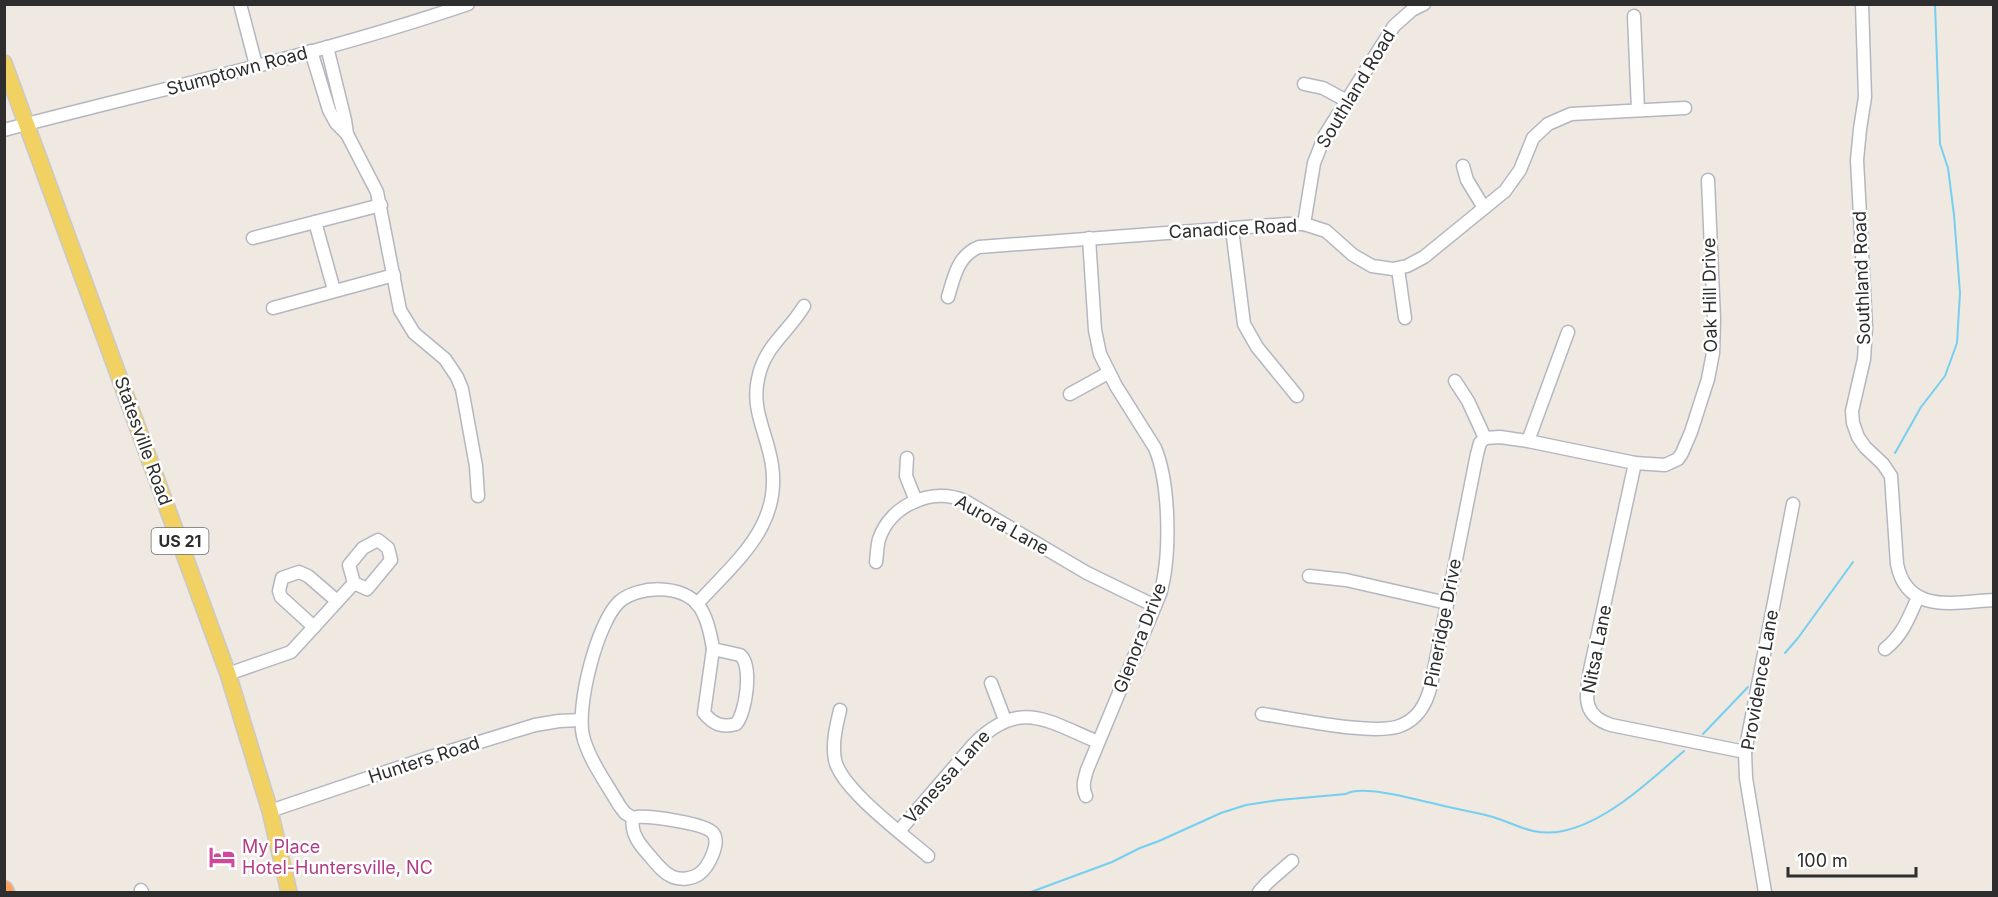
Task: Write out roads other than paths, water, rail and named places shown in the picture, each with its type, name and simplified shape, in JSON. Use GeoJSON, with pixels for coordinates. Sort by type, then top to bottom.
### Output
{"type":"FeatureCollection","features":[{"type":"Feature","properties":{"kind":"main road","name":"Statesville Road"},"geometry":{"type":"LineString","coordinates":[[4,63],[228,674],[270,812],[289,892]]}},
{"type":"Feature","properties":{"kind":"street"},"geometry":{"type":"LineString","coordinates":[[240,4],[256,66]]}},
{"type":"Feature","properties":{"kind":"street","name":"Stumptown Road"},"geometry":{"type":"LineString","coordinates":[[4,130],[327,47],[414,23],[468,4]]}},
{"type":"Feature","properties":{"kind":"street","name":"Southland Road"},"geometry":{"type":"LineString","coordinates":[[1304,224],[1314,163],[1319,149],[1394,26],[1409,7],[1424,4]]}},
{"type":"Feature","properties":{"kind":"street","name":"Southland Road"},"geometry":{"type":"LineString","coordinates":[[1862,4],[1865,97],[1857,160],[1866,327],[1864,359],[1852,411],[1853,423],[1865,447],[1883,464],[1891,476],[1899,573],[1908,589],[1918,597]]}},
{"type":"Feature","properties":{"kind":"street"},"geometry":{"type":"LineString","coordinates":[[1634,16],[1638,110]]}},
{"type":"Feature","properties":{"kind":"street"},"geometry":{"type":"LineString","coordinates":[[327,47],[345,120],[346,134]]}},
{"type":"Feature","properties":{"kind":"street"},"geometry":{"type":"LineString","coordinates":[[311,51],[329,110],[336,123],[346,134],[377,192],[400,310],[408,326],[445,359],[458,377],[476,466],[478,496]]}},
{"type":"Feature","properties":{"kind":"street"},"geometry":{"type":"LineString","coordinates":[[1304,84],[1323,88],[1347,101]]}},
{"type":"Feature","properties":{"kind":"street"},"geometry":{"type":"LineString","coordinates":[[1405,318],[1398,269],[1424,257],[1505,191],[1514,181],[1533,138],[1548,124],[1571,114],[1685,108]]}},
{"type":"Feature","properties":{"kind":"street"},"geometry":{"type":"LineString","coordinates":[[1463,166],[1467,180],[1484,208]]}},
{"type":"Feature","properties":{"kind":"street","name":"Oak Hill Drive"},"geometry":{"type":"LineString","coordinates":[[1485,438],[1500,437],[1528,441],[1635,463],[1665,465],[1678,459],[1708,379],[1713,353],[1714,319],[1708,180]]}},
{"type":"Feature","properties":{"kind":"street"},"geometry":{"type":"LineString","coordinates":[[253,238],[381,205]]}},
{"type":"Feature","properties":{"kind":"street"},"geometry":{"type":"LineString","coordinates":[[315,222],[334,290]]}},
{"type":"Feature","properties":{"kind":"street","name":"Canadice Road"},"geometry":{"type":"LineString","coordinates":[[948,297],[962,260],[974,249],[980,247],[1304,224],[1326,231],[1353,255],[1372,266],[1398,269]]}},
{"type":"Feature","properties":{"kind":"street"},"geometry":{"type":"LineString","coordinates":[[1232,229],[1244,324],[1257,347],[1297,396]]}},
{"type":"Feature","properties":{"kind":"street","name":"Glenora Drive"},"geometry":{"type":"LineString","coordinates":[[1086,796],[1083,782],[1155,606],[1164,581],[1167,551],[1164,487],[1155,448],[1108,373],[1097,342],[1089,238]]}},
{"type":"Feature","properties":{"kind":"street"},"geometry":{"type":"LineString","coordinates":[[273,308],[394,275]]}},
{"type":"Feature","properties":{"kind":"street"},"geometry":{"type":"LineString","coordinates":[[697,604],[758,537],[768,515],[774,489],[773,468],[756,404],[758,378],[766,354],[804,306]]}},
{"type":"Feature","properties":{"kind":"street"},"geometry":{"type":"LineString","coordinates":[[1528,441],[1568,332]]}},
{"type":"Feature","properties":{"kind":"street"},"geometry":{"type":"LineString","coordinates":[[1070,394],[1108,373]]}},
{"type":"Feature","properties":{"kind":"street"},"geometry":{"type":"LineString","coordinates":[[1455,381],[1468,401],[1485,438]]}},
{"type":"Feature","properties":{"kind":"street","name":"Pineridge Drive"},"geometry":{"type":"LineString","coordinates":[[1262,714],[1356,728],[1390,729],[1404,724],[1418,713],[1428,696],[1477,454],[1480,443],[1485,438]]}},
{"type":"Feature","properties":{"kind":"street"},"geometry":{"type":"LineString","coordinates":[[907,458],[906,476],[916,501]]}},
{"type":"Feature","properties":{"kind":"street","name":"Nitsa Lane"},"geometry":{"type":"LineString","coordinates":[[1635,463],[1590,670],[1587,688],[1589,708],[1597,719],[1611,725],[1745,752]]}},
{"type":"Feature","properties":{"kind":"street","name":"Aurora Lane"},"geometry":{"type":"LineString","coordinates":[[876,562],[881,534],[895,516],[916,501],[941,495],[956,497],[1087,573],[1155,606]]}},
{"type":"Feature","properties":{"kind":"street","name":"Providence Lane"},"geometry":{"type":"LineString","coordinates":[[1765,892],[1746,778],[1745,752],[1793,504]]}},
{"type":"Feature","properties":{"kind":"street"},"geometry":{"type":"LineString","coordinates":[[314,627],[280,597],[282,579],[299,572],[308,576],[337,601]]}},
{"type":"Feature","properties":{"kind":"street"},"geometry":{"type":"LineString","coordinates":[[1309,576],[1346,580],[1447,603]]}},
{"type":"Feature","properties":{"kind":"street"},"geometry":{"type":"LineString","coordinates":[[228,674],[291,652],[354,583]]}},
{"type":"Feature","properties":{"kind":"street"},"geometry":{"type":"LineString","coordinates":[[633,818],[633,832],[641,846],[666,873],[685,879],[702,872],[714,851],[716,841],[710,830],[643,817],[633,818],[625,813],[589,753],[583,737],[581,720],[585,679],[607,620],[613,609],[630,595],[651,589],[678,593],[697,604],[708,626],[713,649],[704,713],[715,724],[730,726],[736,724],[743,712],[748,672],[746,662],[740,655],[713,649]]}},
{"type":"Feature","properties":{"kind":"street"},"geometry":{"type":"LineString","coordinates":[[1885,648],[1900,635],[1918,597],[1934,602],[1994,600]]}},
{"type":"Feature","properties":{"kind":"street"},"geometry":{"type":"LineString","coordinates":[[991,683],[1005,720]]}},
{"type":"Feature","properties":{"kind":"street"},"geometry":{"type":"LineString","coordinates":[[840,710],[834,747],[839,772],[851,788],[928,856]]}},
{"type":"Feature","properties":{"kind":"street","name":"Vanessa Lane"},"geometry":{"type":"LineString","coordinates":[[899,831],[974,744],[986,732],[1005,720],[1034,717],[1098,742]]}},
{"type":"Feature","properties":{"kind":"street","name":"Hunters Road"},"geometry":{"type":"LineString","coordinates":[[270,812],[424,759],[535,725],[581,720]]}},
{"type":"Feature","properties":{"kind":"street"},"geometry":{"type":"LineString","coordinates":[[1259,892],[1292,861]]}},
{"type":"Feature","properties":{"kind":"waterway"},"geometry":{"type":"LineString","coordinates":[[1895,453],[1921,407],[1945,376],[1957,343],[1960,293],[1948,168],[1940,144],[1935,4]]}},
{"type":"Feature","properties":{"kind":"waterway"},"geometry":{"type":"LineString","coordinates":[[1785,653],[1853,562]]}},
{"type":"Feature","properties":{"kind":"waterway"},"geometry":{"type":"LineString","coordinates":[[1703,734],[1748,687]]}},
{"type":"Feature","properties":{"kind":"waterway"},"geometry":{"type":"LineString","coordinates":[[1031,892],[1112,862],[1221,813],[1246,805],[1346,794],[1355,791],[1398,795],[1488,816],[1535,831],[1563,831],[1596,819],[1612,809],[1643,787],[1684,751]]}},
{"type":"Feature","properties":{"kind":"place","name":"My Place Hotel-Huntersville, NC"},"geometry":{"type":"Point","coordinates":[222,857]}}]}
